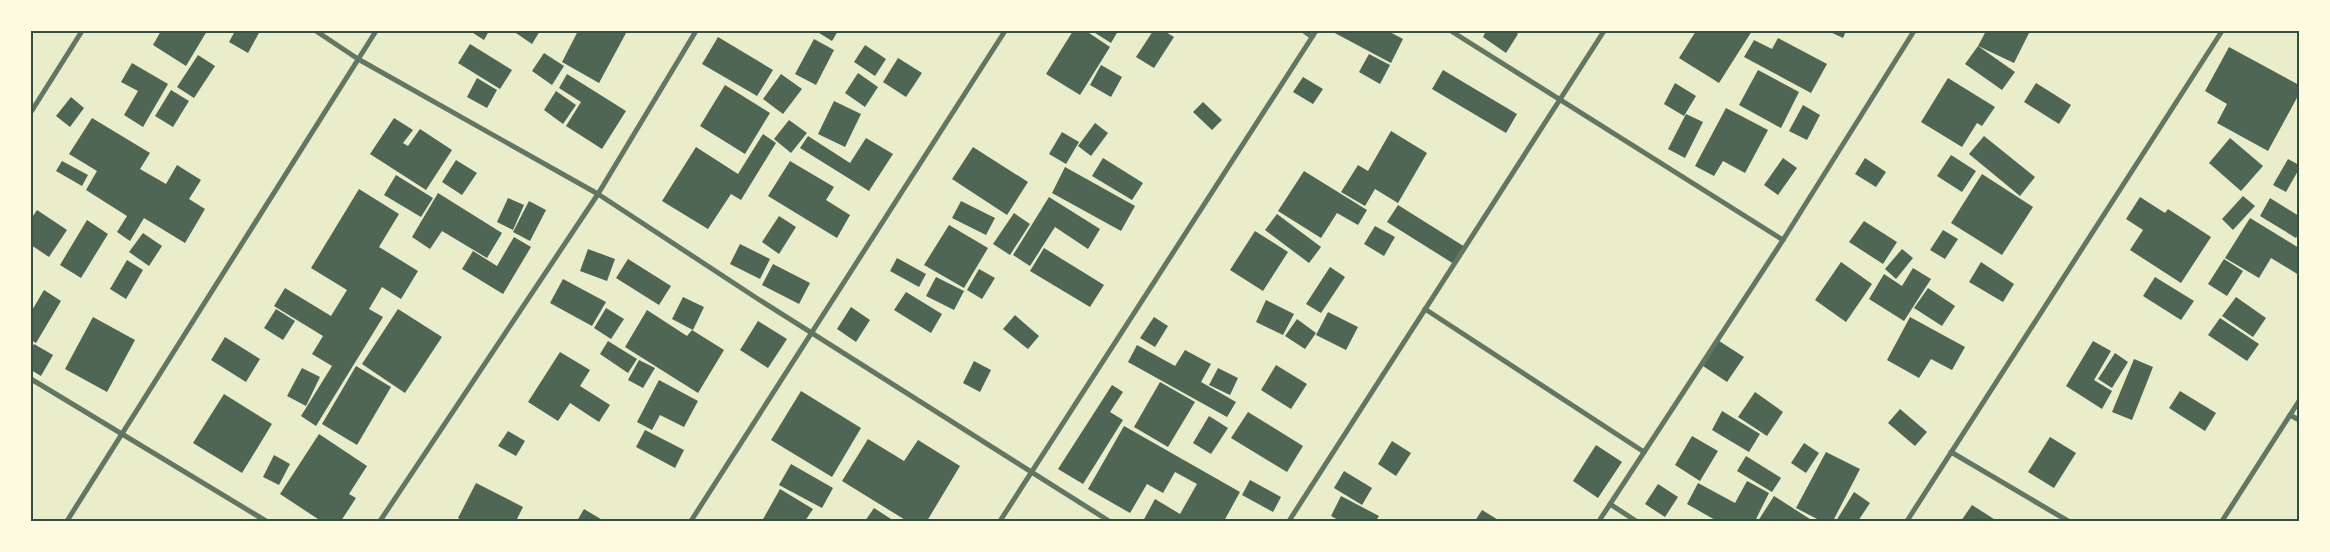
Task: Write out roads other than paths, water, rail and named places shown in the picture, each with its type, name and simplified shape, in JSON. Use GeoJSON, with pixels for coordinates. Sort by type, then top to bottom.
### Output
{"type":"FeatureCollection","features":[{"type":"Feature","properties":{"kind":"street"},"geometry":{"type":"LineString","coordinates":[[31,112],[82,31]]}},
{"type":"Feature","properties":{"kind":"street"},"geometry":{"type":"LineString","coordinates":[[316,31],[358,59],[598,194],[812,333],[1109,521]]}},
{"type":"Feature","properties":{"kind":"street"},"geometry":{"type":"LineString","coordinates":[[67,521],[376,31]]}},
{"type":"Feature","properties":{"kind":"street"},"geometry":{"type":"LineString","coordinates":[[380,521],[598,194],[696,31]]}},
{"type":"Feature","properties":{"kind":"street"},"geometry":{"type":"LineString","coordinates":[[691,521],[1005,31]]}},
{"type":"Feature","properties":{"kind":"street"},"geometry":{"type":"LineString","coordinates":[[1304,31],[1312,37]]}},
{"type":"Feature","properties":{"kind":"street"},"geometry":{"type":"LineString","coordinates":[[1000,521],[1316,31]]}},
{"type":"Feature","properties":{"kind":"street"},"geometry":{"type":"LineString","coordinates":[[1451,31],[1783,240]]}},
{"type":"Feature","properties":{"kind":"street"},"geometry":{"type":"LineString","coordinates":[[1289,521],[1604,31]]}},
{"type":"Feature","properties":{"kind":"street"},"geometry":{"type":"LineString","coordinates":[[1599,521],[1783,240],[1914,31]]}},
{"type":"Feature","properties":{"kind":"street"},"geometry":{"type":"LineString","coordinates":[[1908,521],[2222,31]]}},
{"type":"Feature","properties":{"kind":"street"},"geometry":{"type":"LineString","coordinates":[[1425,309],[1644,452]]}},
{"type":"Feature","properties":{"kind":"street"},"geometry":{"type":"LineString","coordinates":[[31,379],[266,521]]}},
{"type":"Feature","properties":{"kind":"street"},"geometry":{"type":"LineString","coordinates":[[2222,521],[2299,402]]}},
{"type":"Feature","properties":{"kind":"street"},"geometry":{"type":"LineString","coordinates":[[2290,415],[2299,420]]}},
{"type":"Feature","properties":{"kind":"street"},"geometry":{"type":"LineString","coordinates":[[1951,452],[2068,521]]}},
{"type":"Feature","properties":{"kind":"street"},"geometry":{"type":"LineString","coordinates":[[1610,504],[1636,521]]}}]}
